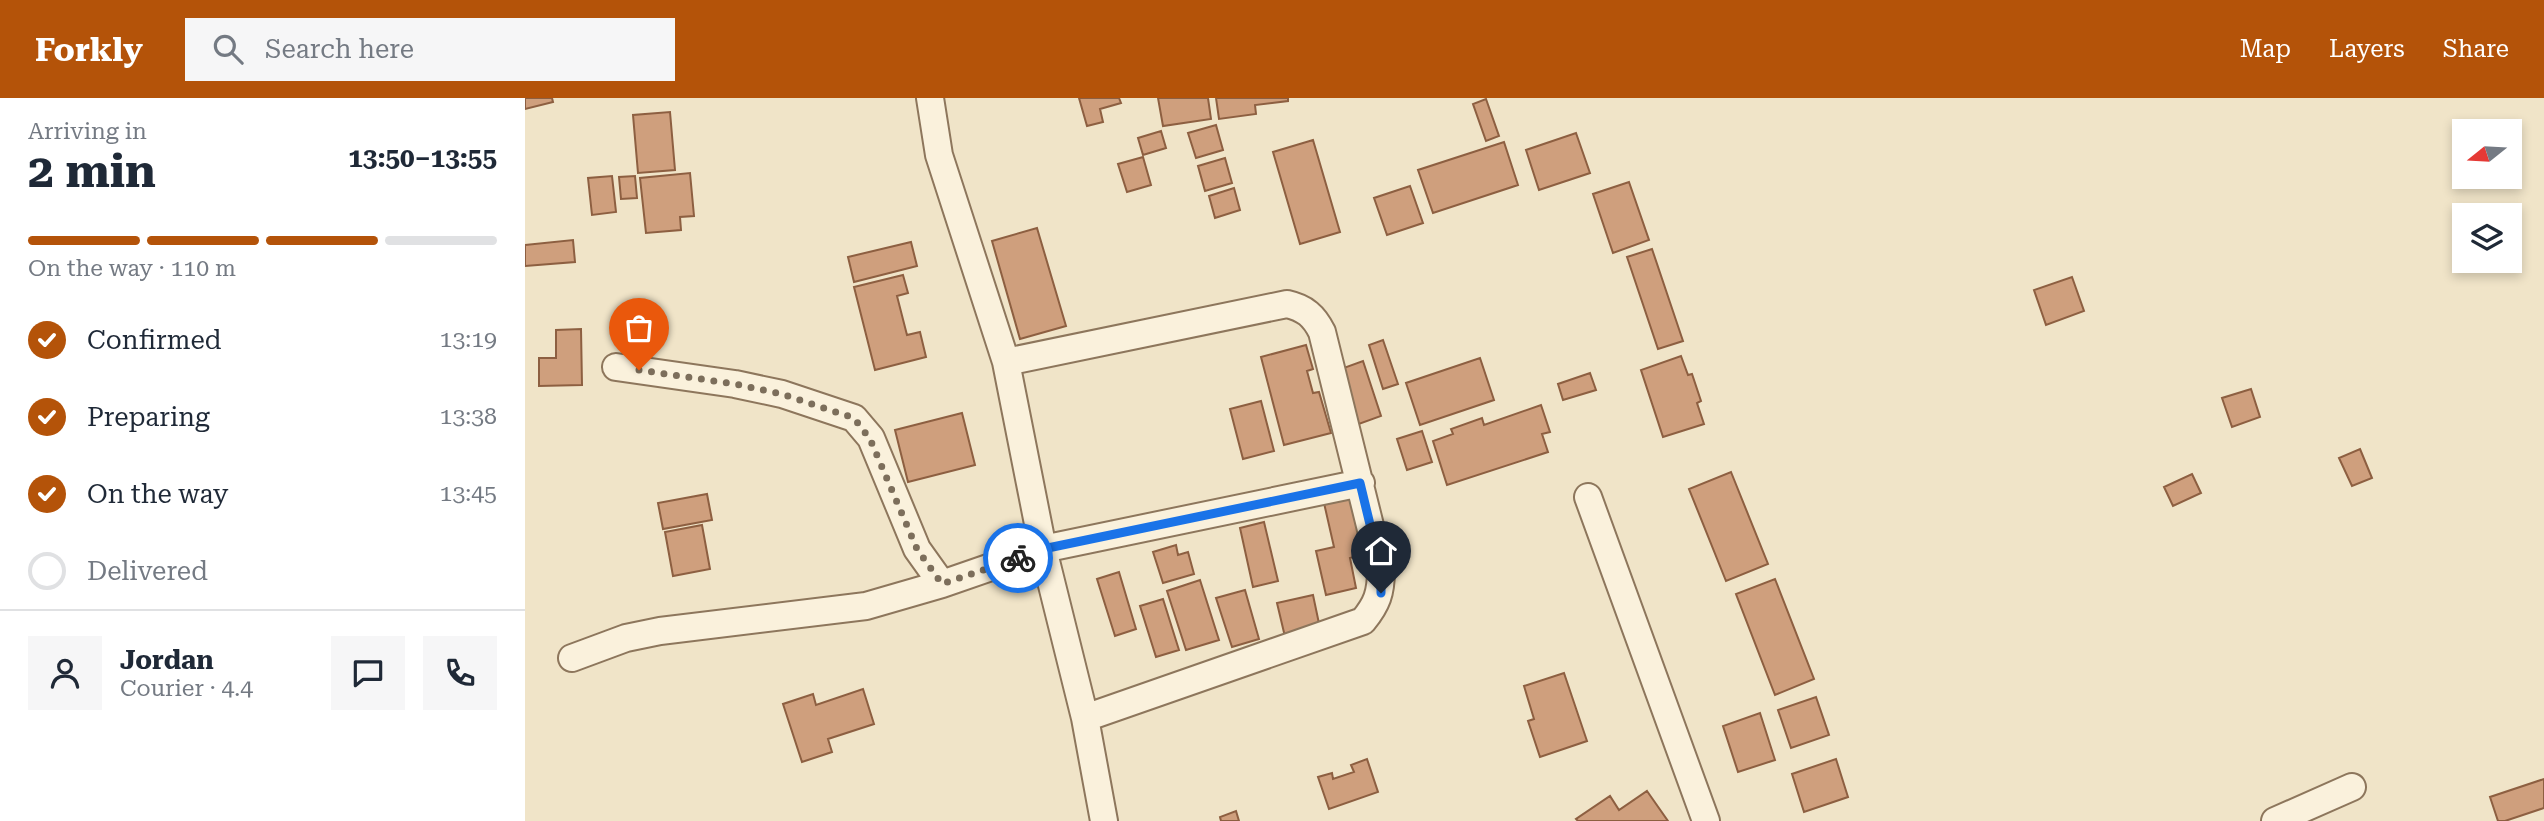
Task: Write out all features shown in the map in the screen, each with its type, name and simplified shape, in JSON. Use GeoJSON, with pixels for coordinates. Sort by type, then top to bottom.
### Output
{"type":"FeatureCollection","features":[{"type":"Feature","properties":{"kind":"street"},"geometry":{"type":"LineString","coordinates":[[930,98],[939,155],[1006,362],[1043,549],[1085,718],[1104,821]]}},
{"type":"Feature","properties":{"kind":"street"},"geometry":{"type":"LineString","coordinates":[[1006,362],[1287,304],[1298,306],[1314,317],[1322,332],[1381,570],[1381,593],[1363,621],[1085,718]]}},
{"type":"Feature","properties":{"kind":"street"},"geometry":{"type":"LineString","coordinates":[[616,367],[758,389],[854,418],[870,439],[917,549],[942,584]]}},
{"type":"Feature","properties":{"kind":"street"},"geometry":{"type":"LineString","coordinates":[[572,658],[642,634],[866,606],[942,584],[1043,549],[1360,483]]}},
{"type":"Feature","properties":{"kind":"street"},"geometry":{"type":"LineString","coordinates":[[1588,497],[1706,821]]}},
{"type":"Feature","properties":{"kind":"street"},"geometry":{"type":"LineString","coordinates":[[2274,821],[2352,787]]}},
{"type":"Feature","properties":{"kind":"building"},"geometry":{"type":"Polygon","coordinates":[[[525,98],[552,98],[553,102],[525,109],[525,98]]]}},
{"type":"Feature","properties":{"kind":"building"},"geometry":{"type":"Polygon","coordinates":[[[1079,98],[1119,98],[1121,103],[1100,109],[1103,122],[1087,126],[1079,98]]]}},
{"type":"Feature","properties":{"kind":"building"},"geometry":{"type":"Polygon","coordinates":[[[1158,98],[1208,98],[1211,119],[1163,126],[1158,98]]]}},
{"type":"Feature","properties":{"kind":"building"},"geometry":{"type":"Polygon","coordinates":[[[1216,98],[1288,98],[1288,101],[1255,105],[1256,114],[1219,119],[1216,98]]]}},
{"type":"Feature","properties":{"kind":"building"},"geometry":{"type":"Polygon","coordinates":[[[1486,99],[1499,136],[1486,141],[1473,104],[1486,99]]]}},
{"type":"Feature","properties":{"kind":"building"},"geometry":{"type":"Polygon","coordinates":[[[670,112],[675,170],[638,173],[633,115],[670,112]]]}},
{"type":"Feature","properties":{"kind":"building"},"geometry":{"type":"Polygon","coordinates":[[[1216,125],[1223,150],[1196,158],[1188,133],[1216,125]]]}},
{"type":"Feature","properties":{"kind":"building"},"geometry":{"type":"Polygon","coordinates":[[[1161,131],[1166,148],[1143,155],[1138,138],[1161,131]]]}},
{"type":"Feature","properties":{"kind":"building"},"geometry":{"type":"Polygon","coordinates":[[[1576,133],[1590,173],[1539,190],[1526,150],[1576,133]]]}},
{"type":"Feature","properties":{"kind":"building"},"geometry":{"type":"Polygon","coordinates":[[[1313,140],[1340,232],[1300,244],[1273,152],[1313,140]]]}},
{"type":"Feature","properties":{"kind":"building"},"geometry":{"type":"Polygon","coordinates":[[[1504,142],[1518,185],[1433,213],[1418,170],[1504,142]]]}},
{"type":"Feature","properties":{"kind":"building"},"geometry":{"type":"Polygon","coordinates":[[[1143,157],[1151,185],[1127,192],[1118,164],[1143,157]]]}},
{"type":"Feature","properties":{"kind":"building"},"geometry":{"type":"Polygon","coordinates":[[[1225,158],[1232,183],[1205,191],[1198,166],[1225,158]]]}},
{"type":"Feature","properties":{"kind":"building"},"geometry":{"type":"Polygon","coordinates":[[[690,173],[694,216],[680,217],[681,230],[646,233],[640,178],[690,173]]]}},
{"type":"Feature","properties":{"kind":"building"},"geometry":{"type":"Polygon","coordinates":[[[612,176],[616,212],[592,215],[588,178],[612,176]]]}},
{"type":"Feature","properties":{"kind":"building"},"geometry":{"type":"Polygon","coordinates":[[[635,176],[637,198],[621,199],[619,177],[635,176]]]}},
{"type":"Feature","properties":{"kind":"building"},"geometry":{"type":"Polygon","coordinates":[[[1629,182],[1649,240],[1613,253],[1593,194],[1629,182]]]}},
{"type":"Feature","properties":{"kind":"building"},"geometry":{"type":"Polygon","coordinates":[[[1410,186],[1423,223],[1387,235],[1374,198],[1410,186]]]}},
{"type":"Feature","properties":{"kind":"building"},"geometry":{"type":"Polygon","coordinates":[[[1234,188],[1240,210],[1215,218],[1209,196],[1234,188]]]}},
{"type":"Feature","properties":{"kind":"building"},"geometry":{"type":"Polygon","coordinates":[[[1037,228],[1066,326],[1020,339],[992,241],[1037,228]]]}},
{"type":"Feature","properties":{"kind":"building"},"geometry":{"type":"Polygon","coordinates":[[[573,240],[575,262],[525,266],[525,245],[573,240]]]}},
{"type":"Feature","properties":{"kind":"building"},"geometry":{"type":"Polygon","coordinates":[[[911,242],[917,266],[854,282],[848,257],[911,242]]]}},
{"type":"Feature","properties":{"kind":"building"},"geometry":{"type":"Polygon","coordinates":[[[1652,249],[1683,341],[1658,349],[1627,257],[1652,249]]]}},
{"type":"Feature","properties":{"kind":"building"},"geometry":{"type":"Polygon","coordinates":[[[903,275],[908,293],[897,296],[907,335],[920,332],[926,357],[875,370],[854,287],[903,275]]]}},
{"type":"Feature","properties":{"kind":"building"},"geometry":{"type":"Polygon","coordinates":[[[2072,277],[2084,311],[2046,325],[2034,290],[2072,277]]]}},
{"type":"Feature","properties":{"kind":"building"},"geometry":{"type":"Polygon","coordinates":[[[581,329],[582,385],[539,386],[539,358],[556,358],[556,330],[581,329]]]}},
{"type":"Feature","properties":{"kind":"building"},"geometry":{"type":"Polygon","coordinates":[[[1383,340],[1398,384],[1383,389],[1369,345],[1383,340]]]}},
{"type":"Feature","properties":{"kind":"building"},"geometry":{"type":"Polygon","coordinates":[[[1306,345],[1313,369],[1307,371],[1313,393],[1319,392],[1331,433],[1284,445],[1261,357],[1306,345]]]}},
{"type":"Feature","properties":{"kind":"building"},"geometry":{"type":"Polygon","coordinates":[[[1681,356],[1688,375],[1692,374],[1701,401],[1697,403],[1704,424],[1663,437],[1641,370],[1681,356]]]}},
{"type":"Feature","properties":{"kind":"building"},"geometry":{"type":"Polygon","coordinates":[[[1480,358],[1494,400],[1420,425],[1406,383],[1480,358]]]}},
{"type":"Feature","properties":{"kind":"building"},"geometry":{"type":"Polygon","coordinates":[[[1363,361],[1381,416],[1356,425],[1338,370],[1363,361]]]}},
{"type":"Feature","properties":{"kind":"building"},"geometry":{"type":"Polygon","coordinates":[[[1590,373],[1596,390],[1563,400],[1558,384],[1590,373]]]}},
{"type":"Feature","properties":{"kind":"building"},"geometry":{"type":"Polygon","coordinates":[[[2251,389],[2260,417],[2232,427],[2222,398],[2251,389]]]}},
{"type":"Feature","properties":{"kind":"building"},"geometry":{"type":"Polygon","coordinates":[[[1261,401],[1274,451],[1243,459],[1230,409],[1261,401]]]}},
{"type":"Feature","properties":{"kind":"building"},"geometry":{"type":"Polygon","coordinates":[[[1541,405],[1550,432],[1542,434],[1548,452],[1447,485],[1433,441],[1453,434],[1451,429],[1482,418],[1484,425],[1541,405]]]}},
{"type":"Feature","properties":{"kind":"building"},"geometry":{"type":"Polygon","coordinates":[[[962,413],[975,465],[908,482],[895,430],[962,413]]]}},
{"type":"Feature","properties":{"kind":"building"},"geometry":{"type":"Polygon","coordinates":[[[1422,431],[1432,462],[1407,470],[1397,439],[1422,431]]]}},
{"type":"Feature","properties":{"kind":"building"},"geometry":{"type":"Polygon","coordinates":[[[2360,449],[2372,478],[2352,486],[2339,458],[2360,449]]]}},
{"type":"Feature","properties":{"kind":"building"},"geometry":{"type":"Polygon","coordinates":[[[1731,472],[1768,564],[1726,581],[1689,489],[1731,472]]]}},
{"type":"Feature","properties":{"kind":"building"},"geometry":{"type":"Polygon","coordinates":[[[2192,474],[2201,493],[2173,506],[2164,487],[2192,474]]]}},
{"type":"Feature","properties":{"kind":"building"},"geometry":{"type":"Polygon","coordinates":[[[707,494],[712,520],[663,529],[658,503],[707,494]]]}},
{"type":"Feature","properties":{"kind":"building"},"geometry":{"type":"Polygon","coordinates":[[[1350,497],[1363,555],[1350,558],[1356,588],[1326,595],[1316,551],[1334,547],[1324,503],[1350,497]]]}},
{"type":"Feature","properties":{"kind":"building"},"geometry":{"type":"Polygon","coordinates":[[[1264,522],[1278,581],[1253,587],[1240,528],[1264,522]]]}},
{"type":"Feature","properties":{"kind":"building"},"geometry":{"type":"Polygon","coordinates":[[[702,525],[710,569],[673,576],[665,532],[702,525]]]}},
{"type":"Feature","properties":{"kind":"building"},"geometry":{"type":"Polygon","coordinates":[[[1176,545],[1178,555],[1188,552],[1194,574],[1163,583],[1153,552],[1176,545]]]}},
{"type":"Feature","properties":{"kind":"building"},"geometry":{"type":"Polygon","coordinates":[[[1119,572],[1136,629],[1115,636],[1097,579],[1119,572]]]}},
{"type":"Feature","properties":{"kind":"building"},"geometry":{"type":"Polygon","coordinates":[[[1775,579],[1814,679],[1775,695],[1736,594],[1775,579]]]}},
{"type":"Feature","properties":{"kind":"building"},"geometry":{"type":"Polygon","coordinates":[[[1200,580],[1219,640],[1186,650],[1167,591],[1200,580]]]}},
{"type":"Feature","properties":{"kind":"building"},"geometry":{"type":"Polygon","coordinates":[[[1245,590],[1259,639],[1232,647],[1216,598],[1245,590]]]}},
{"type":"Feature","properties":{"kind":"building"},"geometry":{"type":"Polygon","coordinates":[[[1313,595],[1321,633],[1286,641],[1277,603],[1313,595]]]}},
{"type":"Feature","properties":{"kind":"building"},"geometry":{"type":"Polygon","coordinates":[[[1163,599],[1179,650],[1156,657],[1140,606],[1163,599]]]}},
{"type":"Feature","properties":{"kind":"building"},"geometry":{"type":"Polygon","coordinates":[[[1564,673],[1587,741],[1540,757],[1528,721],[1534,719],[1524,686],[1564,673]]]}},
{"type":"Feature","properties":{"kind":"building"},"geometry":{"type":"Polygon","coordinates":[[[863,689],[874,724],[828,739],[832,752],[802,762],[783,704],[813,694],[816,705],[863,689]]]}},
{"type":"Feature","properties":{"kind":"building"},"geometry":{"type":"Polygon","coordinates":[[[1816,697],[1829,735],[1791,748],[1778,710],[1816,697]]]}},
{"type":"Feature","properties":{"kind":"building"},"geometry":{"type":"Polygon","coordinates":[[[1760,713],[1775,760],[1738,772],[1723,726],[1760,713]]]}},
{"type":"Feature","properties":{"kind":"building"},"geometry":{"type":"Polygon","coordinates":[[[1367,759],[1378,792],[1329,809],[1318,777],[1332,773],[1333,779],[1354,772],[1351,765],[1367,759]]]}},
{"type":"Feature","properties":{"kind":"building"},"geometry":{"type":"Polygon","coordinates":[[[1836,759],[1848,797],[1804,812],[1792,774],[1836,759]]]}},
{"type":"Feature","properties":{"kind":"building"},"geometry":{"type":"Polygon","coordinates":[[[2544,779],[2544,808],[2498,821],[2490,797],[2544,779]]]}},
{"type":"Feature","properties":{"kind":"building"},"geometry":{"type":"Polygon","coordinates":[[[1647,791],[1668,821],[1576,819],[1610,796],[1619,810],[1647,791]]]}},
{"type":"Feature","properties":{"kind":"building"},"geometry":{"type":"Polygon","coordinates":[[[1236,811],[1239,821],[1221,821],[1220,817],[1236,811]]]}},
{"type":"Feature","properties":{"kind":"way so far"},"geometry":{"type":"LineString","coordinates":[[639,370],[782,394],[854,418],[870,439],[917,549],[942,584],[1018,558]]}},
{"type":"Feature","properties":{"kind":"route"},"geometry":{"type":"LineString","coordinates":[[1018,558],[1043,549],[1360,483],[1381,570],[1381,593]]}}]}
